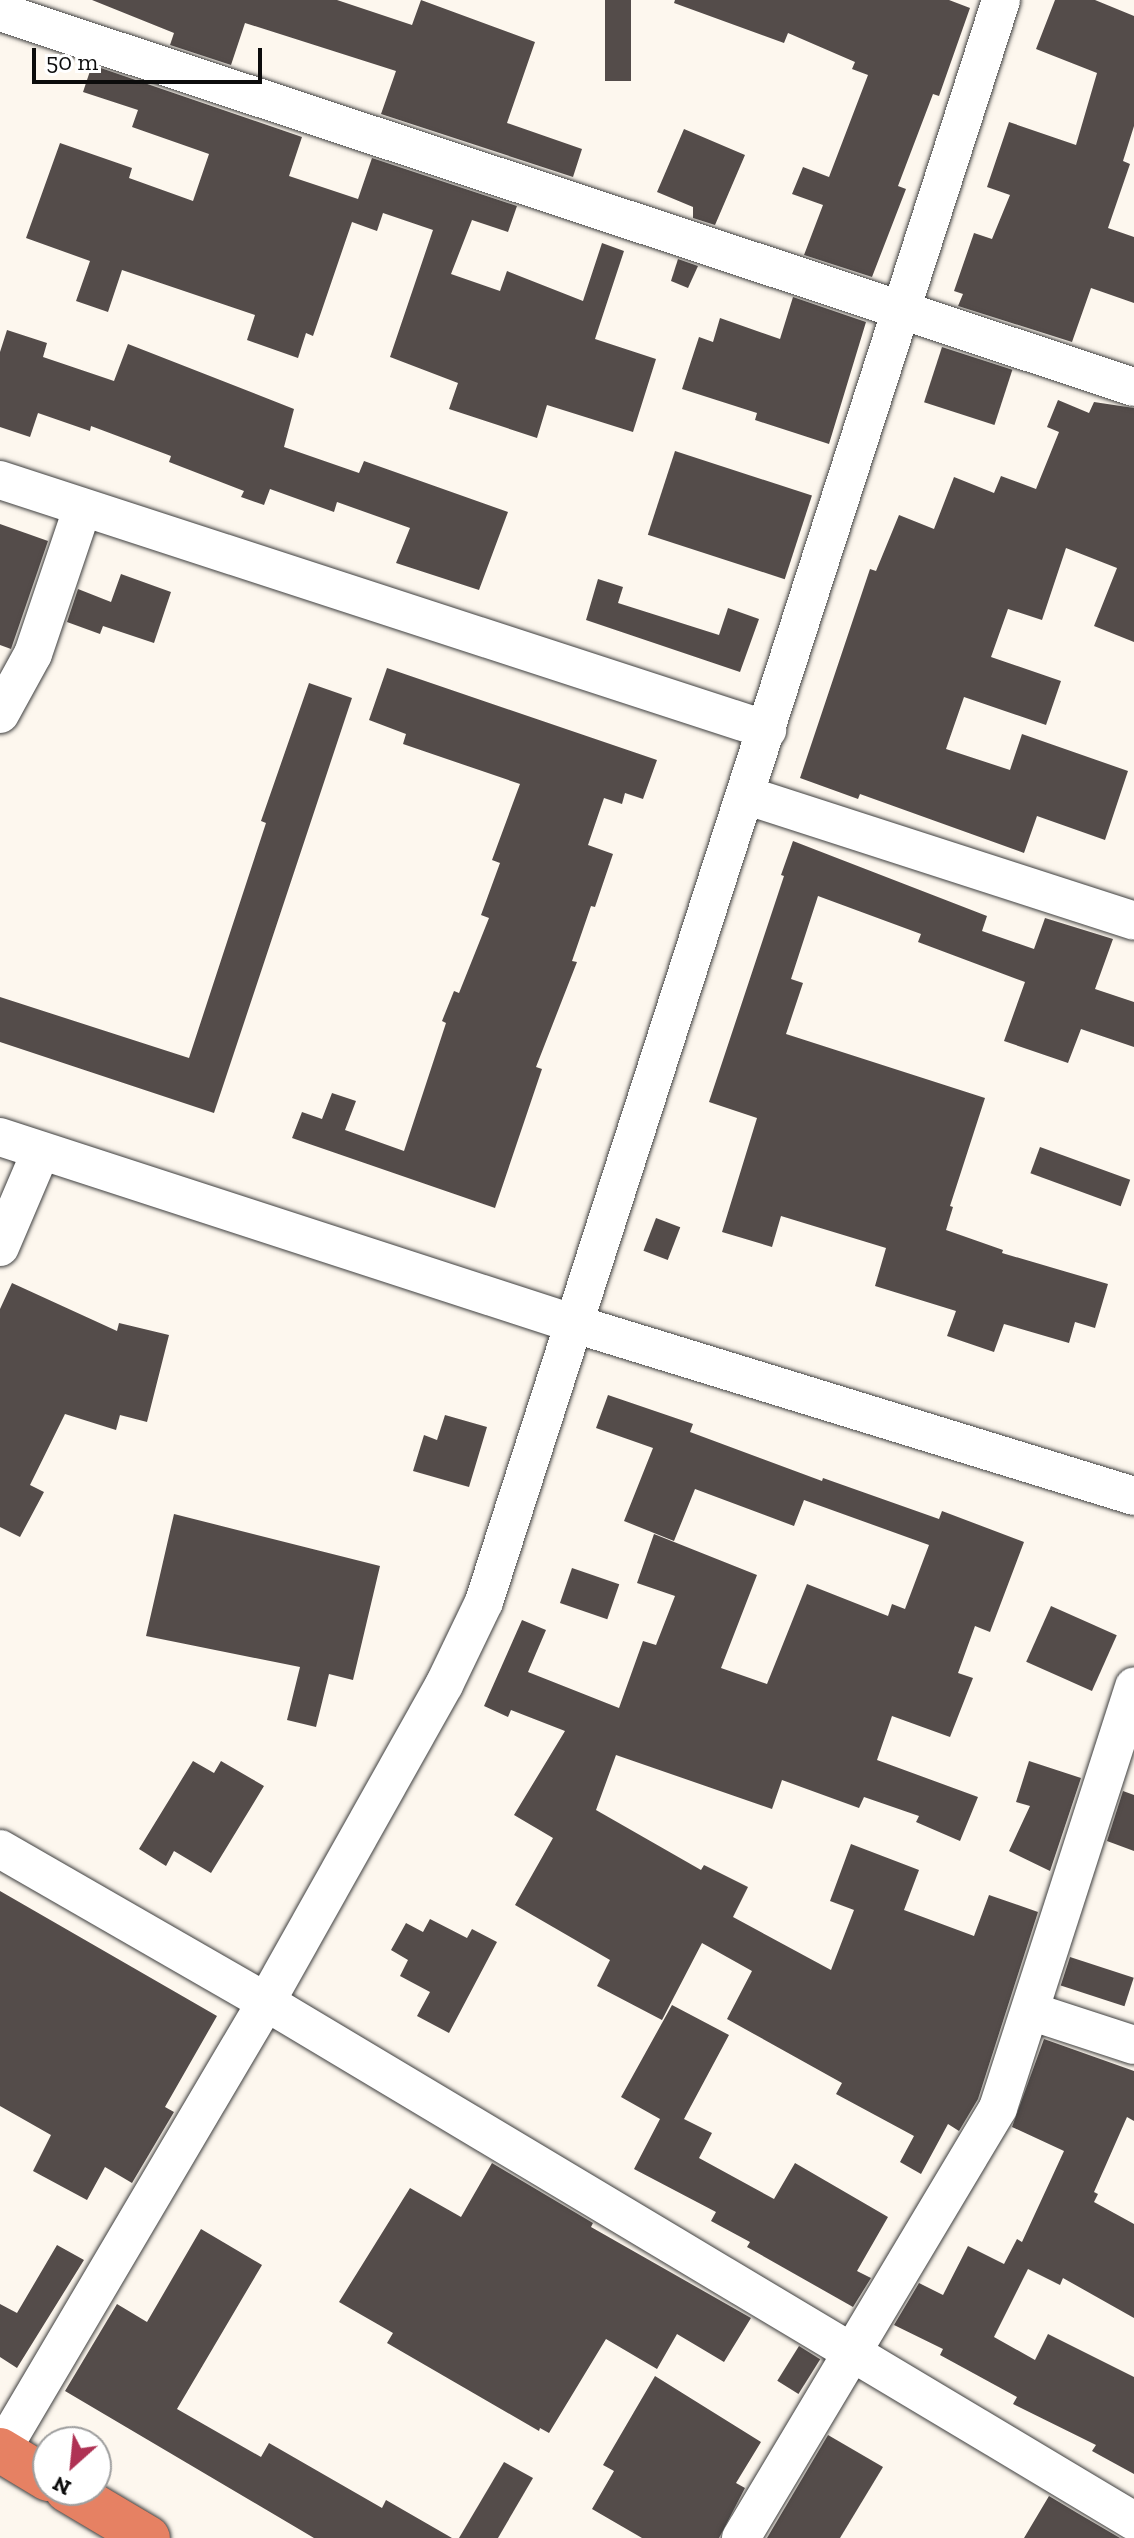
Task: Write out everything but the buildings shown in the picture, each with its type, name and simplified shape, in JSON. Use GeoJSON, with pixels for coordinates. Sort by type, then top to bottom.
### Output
{"type":"FeatureCollection","features":[{"type":"Feature","properties":{"kind":"highway"},"geometry":{"type":"LineString","coordinates":[[1,2451],[32,2469]]}},
{"type":"Feature","properties":{"kind":"highway"},"geometry":{"type":"LineString","coordinates":[[94,2506],[148,2538]]}},
{"type":"Feature","properties":{"kind":"street"},"geometry":{"type":"LineString","coordinates":[[1,2451],[266,2002],[444,1685],[484,1602],[1001,0]]}},
{"type":"Feature","properties":{"kind":"street"},"geometry":{"type":"LineString","coordinates":[[0,12],[1134,387]]}},
{"type":"Feature","properties":{"kind":"street"},"geometry":{"type":"LineString","coordinates":[[0,480],[767,730]]}},
{"type":"Feature","properties":{"kind":"street"},"geometry":{"type":"LineString","coordinates":[[0,714],[33,654],[82,509]]}},
{"type":"Feature","properties":{"kind":"street"},"geometry":{"type":"LineString","coordinates":[[745,795],[1134,921]]}},
{"type":"Feature","properties":{"kind":"street"},"geometry":{"type":"LineString","coordinates":[[0,1137],[575,1324],[1134,1496]]}},
{"type":"Feature","properties":{"kind":"street"},"geometry":{"type":"LineString","coordinates":[[0,1247],[41,1151]]}},
{"type":"Feature","properties":{"kind":"street"},"geometry":{"type":"LineString","coordinates":[[741,2538],[998,2108],[1134,1686]]}},
{"type":"Feature","properties":{"kind":"street"},"geometry":{"type":"LineString","coordinates":[[0,1849],[266,2002],[1134,2521]]}},
{"type":"Feature","properties":{"kind":"street"},"geometry":{"type":"LineString","coordinates":[[1030,2011],[1134,2045]]}}]}
